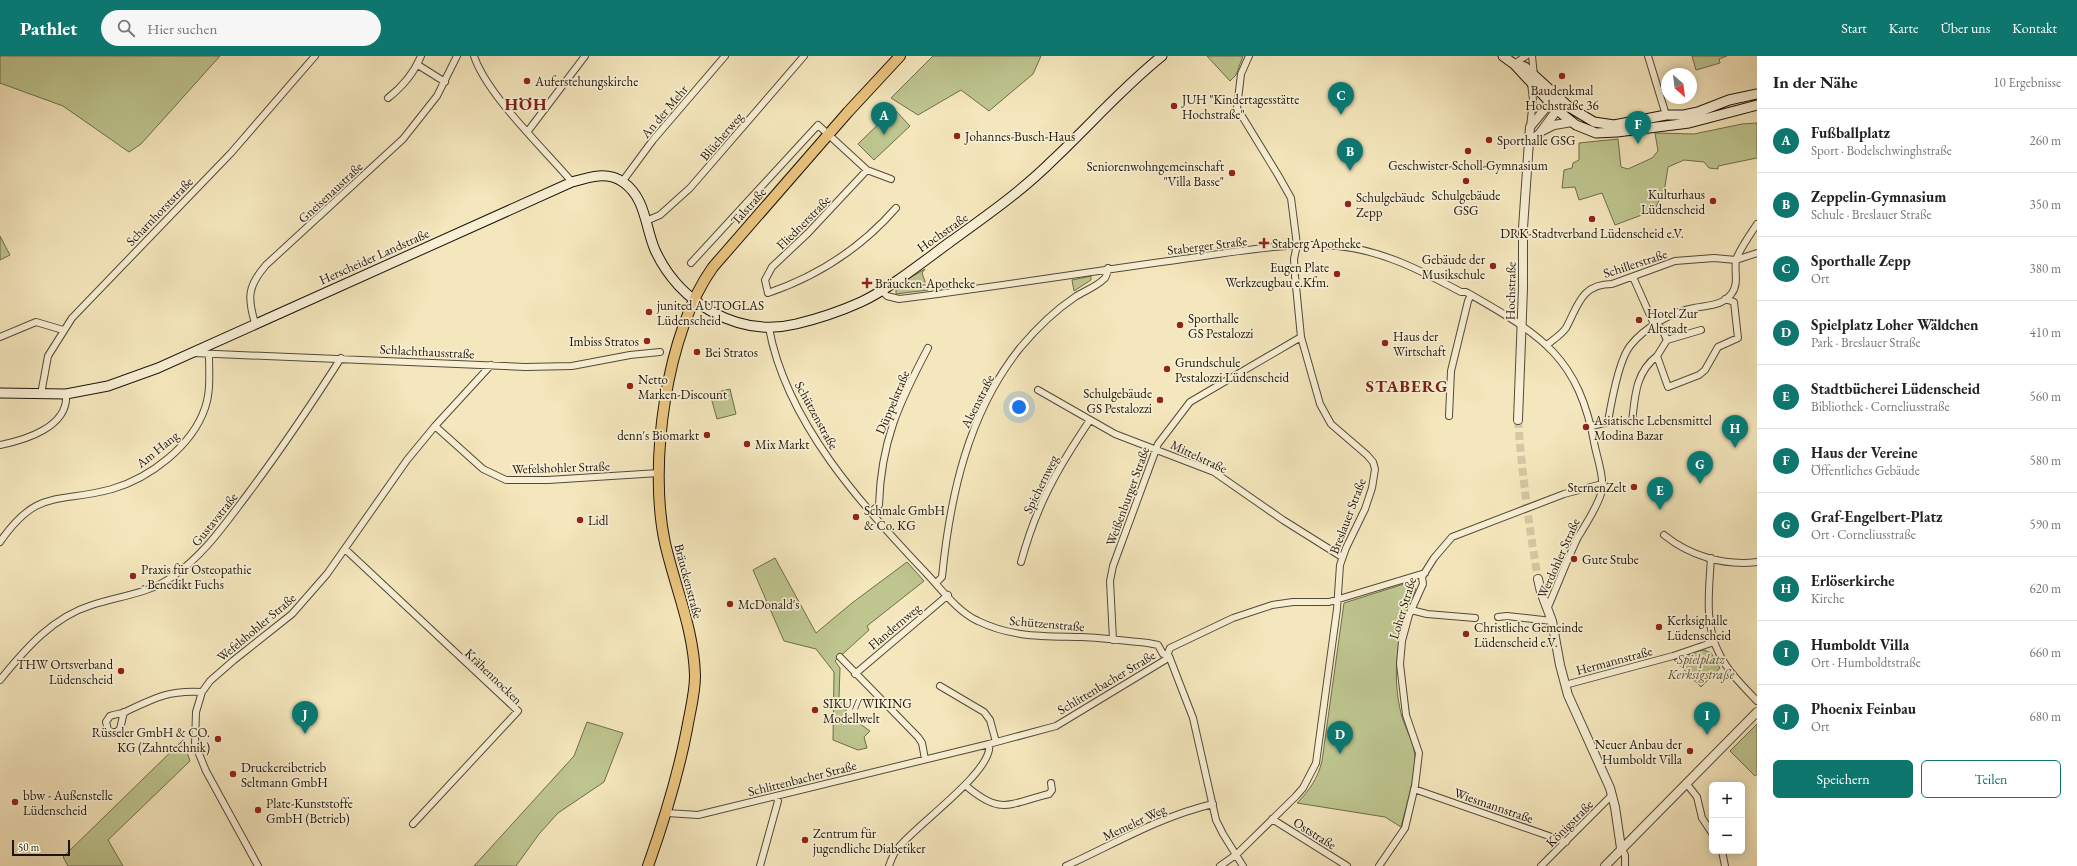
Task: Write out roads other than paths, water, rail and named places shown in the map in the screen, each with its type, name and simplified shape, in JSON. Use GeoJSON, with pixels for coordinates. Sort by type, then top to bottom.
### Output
{"type":"FeatureCollection","features":[{"type":"Feature","properties":{"kind":"main road","name":"Talstraße"},"geometry":{"type":"LineString","coordinates":[[694,301],[705,278],[727,249],[900,56]]}},
{"type":"Feature","properties":{"kind":"main road","name":"Hochstraße"},"geometry":{"type":"LineString","coordinates":[[694,301],[724,318],[750,326],[769,328],[795,324],[862,302],[1007,201],[1054,160],[1109,104],[1162,56]]}},
{"type":"Feature","properties":{"kind":"main road"},"geometry":{"type":"LineString","coordinates":[[1503,56],[1553,99],[1594,122],[1614,125],[1666,115],[1698,112],[1729,100],[1757,94]]}},
{"type":"Feature","properties":{"kind":"main road"},"geometry":{"type":"LineString","coordinates":[[1553,99],[1557,110],[1572,122],[1596,133],[1617,132],[1689,123],[1757,105]]}},
{"type":"Feature","properties":{"kind":"main road","name":"Herscheider Landstraße"},"geometry":{"type":"LineString","coordinates":[[0,393],[66,394],[108,386],[170,363],[255,323],[572,182],[595,176],[606,176],[622,182],[635,194],[646,221],[655,250],[661,261],[679,286],[694,301]]}},
{"type":"Feature","properties":{"kind":"main road","name":"Bräuckenstraße"},"geometry":{"type":"LineString","coordinates":[[648,866],[667,813],[685,741],[694,691],[695,677],[690,631],[665,541],[659,473],[661,432],[671,369],[677,343],[694,301]]}},
{"type":"Feature","properties":{"kind":"street","name":"Scharnhorststraße"},"geometry":{"type":"LineString","coordinates":[[41,394],[48,356],[63,330],[84,305],[231,152],[315,56]]}},
{"type":"Feature","properties":{"kind":"street"},"geometry":{"type":"LineString","coordinates":[[388,98],[400,89],[418,65],[421,56]]}},
{"type":"Feature","properties":{"kind":"street","name":"Gneisenaustraße"},"geometry":{"type":"LineString","coordinates":[[255,323],[249,299],[251,288],[257,276],[266,265],[403,139],[424,114],[445,82],[457,56]]}},
{"type":"Feature","properties":{"kind":"street"},"geometry":{"type":"LineString","coordinates":[[474,56],[487,82],[572,182]]}},
{"type":"Feature","properties":{"kind":"street"},"geometry":{"type":"LineString","coordinates":[[528,131],[585,56]]}},
{"type":"Feature","properties":{"kind":"street","name":"An der Mehr"},"geometry":{"type":"LineString","coordinates":[[622,182],[654,140],[725,56]]}},
{"type":"Feature","properties":{"kind":"street","name":"Blücherweg"},"geometry":{"type":"LineString","coordinates":[[646,221],[660,215],[690,188],[804,56]]}},
{"type":"Feature","properties":{"kind":"street","name":"Breslauer Straße"},"geometry":{"type":"LineString","coordinates":[[1220,866],[1237,854],[1303,788],[1314,770],[1326,700],[1342,557],[1365,509],[1375,477],[1374,465],[1367,455],[1330,424],[1324,414],[1301,337],[1295,276],[1294,259],[1297,245],[1293,209],[1288,193],[1237,108],[1242,74],[1249,56]]}},
{"type":"Feature","properties":{"kind":"street"},"geometry":{"type":"LineString","coordinates":[[1514,64],[1526,56]]}},
{"type":"Feature","properties":{"kind":"street","name":"Hochstraße"},"geometry":{"type":"LineString","coordinates":[[1532,56],[1533,100],[1528,144],[1523,228],[1522,326],[1547,344],[1572,374],[1581,394],[1592,426],[1602,484]]}},
{"type":"Feature","properties":{"kind":"street"},"geometry":{"type":"LineString","coordinates":[[1648,56],[1666,115]]}},
{"type":"Feature","properties":{"kind":"street"},"geometry":{"type":"LineString","coordinates":[[418,65],[445,82]]}},
{"type":"Feature","properties":{"kind":"street"},"geometry":{"type":"LineString","coordinates":[[1530,127],[1553,99]]}},
{"type":"Feature","properties":{"kind":"street"},"geometry":{"type":"LineString","coordinates":[[1540,133],[1557,110]]}},
{"type":"Feature","properties":{"kind":"street"},"geometry":{"type":"LineString","coordinates":[[1528,144],[1540,133],[1554,124],[1572,122]]}},
{"type":"Feature","properties":{"kind":"street","name":"Talstraße"},"geometry":{"type":"LineString","coordinates":[[691,263],[818,125],[829,134]]}},
{"type":"Feature","properties":{"kind":"street"},"geometry":{"type":"LineString","coordinates":[[829,134],[867,170],[891,179]]}},
{"type":"Feature","properties":{"kind":"street","name":"Fliednerstraße"},"geometry":{"type":"LineString","coordinates":[[867,170],[808,233],[772,268],[765,280],[768,293],[807,278],[843,256],[880,226],[896,208]]}},
{"type":"Feature","properties":{"kind":"street"},"geometry":{"type":"LineString","coordinates":[[1608,422],[1614,392],[1626,352],[1640,337],[1656,324],[1685,310],[1717,305],[1732,294],[1734,289],[1736,260],[1757,224]]}},
{"type":"Feature","properties":{"kind":"street","name":"Staberger Straße"},"geometry":{"type":"LineString","coordinates":[[881,290],[888,296],[899,299],[968,289],[973,290],[1108,268],[1297,245],[1337,246],[1372,253],[1404,262],[1461,292],[1471,295],[1522,326]]}},
{"type":"Feature","properties":{"kind":"street","name":"Schillerstraße"},"geometry":{"type":"LineString","coordinates":[[1547,344],[1560,335],[1566,328],[1575,308],[1584,294],[1605,284],[1612,284],[1675,261],[1714,258],[1736,260],[1757,253]]}},
{"type":"Feature","properties":{"kind":"street","name":"Alsenstraße"},"geometry":{"type":"LineString","coordinates":[[936,583],[942,577],[952,502],[963,462],[976,424],[997,384],[1021,348],[1047,319],[1070,300],[1104,279],[1108,268]]}},
{"type":"Feature","properties":{"kind":"street"},"geometry":{"type":"LineString","coordinates":[[1633,277],[1649,315],[1662,329],[1667,340]]}},
{"type":"Feature","properties":{"kind":"street"},"geometry":{"type":"LineString","coordinates":[[1449,416],[1451,371],[1468,301],[1471,295]]}},
{"type":"Feature","properties":{"kind":"street"},"geometry":{"type":"LineString","coordinates":[[1657,356],[1668,386],[1699,375],[1706,370],[1718,347],[1738,338],[1734,302],[1725,300]]}},
{"type":"Feature","properties":{"kind":"street"},"geometry":{"type":"LineString","coordinates":[[0,337],[36,322],[63,330]]}},
{"type":"Feature","properties":{"kind":"street"},"geometry":{"type":"LineString","coordinates":[[1518,420],[1522,326]]}},
{"type":"Feature","properties":{"kind":"street","name":"Schützenstraße"},"geometry":{"type":"LineString","coordinates":[[769,328],[778,363],[808,427],[833,466],[936,583],[972,618],[1010,634],[1113,640],[1158,645],[1163,654],[1169,656],[1193,718],[1220,830],[1237,854],[1243,866]]}},
{"type":"Feature","properties":{"kind":"street"},"geometry":{"type":"LineString","coordinates":[[1592,426],[1608,422],[1632,422],[1634,398],[1640,377],[1646,364],[1657,356],[1667,340],[1701,330]]}},
{"type":"Feature","properties":{"kind":"street","name":"Weißenburger Straße"},"geometry":{"type":"LineString","coordinates":[[1113,640],[1110,581],[1113,566],[1156,449],[1190,402],[1301,337]]}},
{"type":"Feature","properties":{"kind":"street","name":"Düppelstraße"},"geometry":{"type":"LineString","coordinates":[[872,512],[879,505],[881,472],[890,430],[902,400],[928,348]]}},
{"type":"Feature","properties":{"kind":"street","name":"Schlachthausstraße"},"geometry":{"type":"LineString","coordinates":[[192,353],[491,365],[572,366],[630,355],[660,352]]}},
{"type":"Feature","properties":{"kind":"street","name":"Am Hang"},"geometry":{"type":"LineString","coordinates":[[0,542],[17,519],[43,502],[120,486],[149,472],[170,456],[192,433],[205,408],[210,379],[209,354]]}},
{"type":"Feature","properties":{"kind":"street","name":"Gustavstraße"},"geometry":{"type":"LineString","coordinates":[[0,680],[26,650],[60,619],[92,605],[157,586],[176,574],[201,553],[219,534],[258,480],[341,358]]}},
{"type":"Feature","properties":{"kind":"street","name":"Wefelshohler Straße"},"geometry":{"type":"LineString","coordinates":[[258,866],[206,771],[195,744],[196,712],[202,692],[210,681],[234,660],[292,614],[327,574],[346,549],[407,460],[435,426],[491,365]]}},
{"type":"Feature","properties":{"kind":"street","name":"Mittelstraße"},"geometry":{"type":"LineString","coordinates":[[1038,390],[1115,434],[1214,472],[1283,520],[1342,557]]}},
{"type":"Feature","properties":{"kind":"street"},"geometry":{"type":"LineString","coordinates":[[0,445],[40,433],[59,418],[67,404],[66,394]]}},
{"type":"Feature","properties":{"kind":"street","name":"Spichernweg"},"geometry":{"type":"LineString","coordinates":[[1021,562],[1032,525],[1047,490],[1056,472],[1090,420]]}},
{"type":"Feature","properties":{"kind":"street","name":"Wefelshohler Straße"},"geometry":{"type":"LineString","coordinates":[[435,426],[483,470],[506,480],[548,480],[659,473]]}},
{"type":"Feature","properties":{"kind":"street","name":"Loher Straße"},"geometry":{"type":"LineString","coordinates":[[1379,866],[1405,828],[1414,789],[1419,753],[1406,715],[1400,664],[1402,642],[1411,610],[1423,584],[1422,577],[1434,558],[1452,537],[1564,494],[1602,484]]}},
{"type":"Feature","properties":{"kind":"street","name":"Werdohler Straße"},"geometry":{"type":"LineString","coordinates":[[1602,484],[1601,494],[1566,563],[1548,607],[1564,685],[1612,795],[1621,848]]}},
{"type":"Feature","properties":{"kind":"street"},"geometry":{"type":"LineString","coordinates":[[1664,535],[1688,551],[1711,558],[1733,562],[1757,562]]}},
{"type":"Feature","properties":{"kind":"street","name":"Krähennocken"},"geometry":{"type":"LineString","coordinates":[[346,549],[518,711],[413,824]]}},
{"type":"Feature","properties":{"kind":"street"},"geometry":{"type":"LineString","coordinates":[[1711,558],[1708,598],[1714,642],[1726,666],[1757,701]]}},
{"type":"Feature","properties":{"kind":"street","name":"Schlittenbacher Straße"},"geometry":{"type":"LineString","coordinates":[[667,813],[698,816],[1056,726],[1165,660],[1170,648],[1233,618],[1255,610],[1293,602],[1329,602],[1425,573]]}},
{"type":"Feature","properties":{"kind":"street"},"geometry":{"type":"LineString","coordinates":[[1538,580],[1541,592],[1548,607]]}},
{"type":"Feature","properties":{"kind":"street","name":"Flandernweg"},"geometry":{"type":"LineString","coordinates":[[855,674],[948,595]]}},
{"type":"Feature","properties":{"kind":"street"},"geometry":{"type":"LineString","coordinates":[[1411,610],[1427,614],[1476,618]]}},
{"type":"Feature","properties":{"kind":"street"},"geometry":{"type":"LineString","coordinates":[[1498,617],[1507,616],[1552,621]]}},
{"type":"Feature","properties":{"kind":"street","name":"Hermannstraße"},"geometry":{"type":"LineString","coordinates":[[1564,685],[1673,656],[1714,642]]}},
{"type":"Feature","properties":{"kind":"street"},"geometry":{"type":"LineString","coordinates":[[840,657],[918,737],[922,743],[925,758]]}},
{"type":"Feature","properties":{"kind":"street"},"geometry":{"type":"LineString","coordinates":[[889,866],[898,847],[965,785],[985,762],[993,743],[990,720],[984,712],[940,686]]}},
{"type":"Feature","properties":{"kind":"street"},"geometry":{"type":"LineString","coordinates":[[124,712],[155,697],[182,691],[202,692]]}},
{"type":"Feature","properties":{"kind":"street"},"geometry":{"type":"LineString","coordinates":[[1605,866],[1621,848],[1757,712]]}},
{"type":"Feature","properties":{"kind":"street"},"geometry":{"type":"LineString","coordinates":[[965,785],[986,801],[1002,807],[1049,794],[1052,789],[1051,783]]}},
{"type":"Feature","properties":{"kind":"street"},"geometry":{"type":"LineString","coordinates":[[1686,784],[1697,797],[1702,818],[1709,828]]}},
{"type":"Feature","properties":{"kind":"street","name":"Wiesmannstraße"},"geometry":{"type":"LineString","coordinates":[[1414,789],[1566,842]]}},
{"type":"Feature","properties":{"kind":"street","name":"Königstraße"},"geometry":{"type":"LineString","coordinates":[[1541,866],[1612,795]]}},
{"type":"Feature","properties":{"kind":"street"},"geometry":{"type":"LineString","coordinates":[[760,866],[767,836],[777,806],[776,796]]}},
{"type":"Feature","properties":{"kind":"street","name":"Memeler Weg"},"geometry":{"type":"LineString","coordinates":[[1066,866],[1171,817],[1189,810],[1213,804]]}},
{"type":"Feature","properties":{"kind":"street","name":"Oststraße"},"geometry":{"type":"LineString","coordinates":[[1272,819],[1347,866]]}},
{"type":"Feature","properties":{"kind":"street"},"geometry":{"type":"LineString","coordinates":[[1621,848],[1625,855],[1625,866]]}},
{"type":"Feature","properties":{"kind":"street"},"geometry":{"type":"LineString","coordinates":[[1723,854],[1725,866]]}},
{"type":"Feature","properties":{"kind":"tunnel"},"geometry":{"type":"LineString","coordinates":[[1518,420],[1526,500],[1538,579]]}},
{"type":"Feature","properties":{"kind":"place","name":"Baudenkmal Hochstraße 36"},"geometry":{"type":"Point","coordinates":[1562,76]}},
{"type":"Feature","properties":{"kind":"place","name":"Auferstehungskirche"},"geometry":{"type":"Point","coordinates":[527,81]}},
{"type":"Feature","properties":{"kind":"place","name":"JUH \"Kindertagesstätte Hochstraße\""},"geometry":{"type":"Point","coordinates":[1174,106]}},
{"type":"Feature","properties":{"kind":"place","name":"Sporthalle Zepp"},"geometry":{"type":"Point","coordinates":[1341,115]}},
{"type":"Feature","properties":{"kind":"place","name":"Fußballplatz"},"geometry":{"type":"Point","coordinates":[884,135]}},
{"type":"Feature","properties":{"kind":"place","name":"Johannes-Busch-Haus"},"geometry":{"type":"Point","coordinates":[957,136]}},
{"type":"Feature","properties":{"kind":"place","name":"Sporthalle GSG"},"geometry":{"type":"Point","coordinates":[1489,140]}},
{"type":"Feature","properties":{"kind":"place","name":"Haus der Vereine"},"geometry":{"type":"Point","coordinates":[1638,144]}},
{"type":"Feature","properties":{"kind":"place","name":"Geschwister-Scholl-Gymnasium"},"geometry":{"type":"Point","coordinates":[1468,151]}},
{"type":"Feature","properties":{"kind":"place","name":"Zeppelin-Gymnasium"},"geometry":{"type":"Point","coordinates":[1350,171]}},
{"type":"Feature","properties":{"kind":"place","name":"Seniorenwohngemeinschaft \"Villa Basse\""},"geometry":{"type":"Point","coordinates":[1232,173]}},
{"type":"Feature","properties":{"kind":"place","name":"Schulgebäude GSG"},"geometry":{"type":"Point","coordinates":[1466,181]}},
{"type":"Feature","properties":{"kind":"place","name":"Kulturhaus Lüdenscheid"},"geometry":{"type":"Point","coordinates":[1713,201]}},
{"type":"Feature","properties":{"kind":"place","name":"Schulgebäude Zepp"},"geometry":{"type":"Point","coordinates":[1348,204]}},
{"type":"Feature","properties":{"kind":"place","name":"DRK-Stadtverband Lüdenscheid e.V."},"geometry":{"type":"Point","coordinates":[1592,219]}},
{"type":"Feature","properties":{"kind":"place","name":"Staberg Apotheke"},"geometry":{"type":"Point","coordinates":[1264,243]}},
{"type":"Feature","properties":{"kind":"place","name":"Gebäude der Musikschule"},"geometry":{"type":"Point","coordinates":[1493,266]}},
{"type":"Feature","properties":{"kind":"place","name":"Eugen Plate Werkzeugbau e.Kfm."},"geometry":{"type":"Point","coordinates":[1337,274]}},
{"type":"Feature","properties":{"kind":"place","name":"Bräucken-Apotheke"},"geometry":{"type":"Point","coordinates":[867,283]}},
{"type":"Feature","properties":{"kind":"place","name":"junited AUTOGLAS Lüdenscheid"},"geometry":{"type":"Point","coordinates":[649,312]}},
{"type":"Feature","properties":{"kind":"place","name":"Hotel Zur Altstadt"},"geometry":{"type":"Point","coordinates":[1639,320]}},
{"type":"Feature","properties":{"kind":"place","name":"Sporthalle GS Pestalozzi"},"geometry":{"type":"Point","coordinates":[1180,325]}},
{"type":"Feature","properties":{"kind":"place","name":"Imbiss Stratos"},"geometry":{"type":"Point","coordinates":[647,341]}},
{"type":"Feature","properties":{"kind":"place","name":"Haus der Wirtschaft"},"geometry":{"type":"Point","coordinates":[1385,343]}},
{"type":"Feature","properties":{"kind":"place","name":"Bei Stratos"},"geometry":{"type":"Point","coordinates":[697,352]}},
{"type":"Feature","properties":{"kind":"place","name":"Grundschule Pestalozzi Lüdenscheid"},"geometry":{"type":"Point","coordinates":[1167,369]}},
{"type":"Feature","properties":{"kind":"place","name":"Netto Marken-Discount"},"geometry":{"type":"Point","coordinates":[630,386]}},
{"type":"Feature","properties":{"kind":"place","name":"Schulgebäude GS Pestalozzi"},"geometry":{"type":"Point","coordinates":[1160,400]}},
{"type":"Feature","properties":{"kind":"place","name":"Asiatische Lebensmittel Modina Bazar"},"geometry":{"type":"Point","coordinates":[1586,427]}},
{"type":"Feature","properties":{"kind":"place","name":"denn's Biomarkt"},"geometry":{"type":"Point","coordinates":[707,435]}},
{"type":"Feature","properties":{"kind":"place","name":"Mix Markt"},"geometry":{"type":"Point","coordinates":[747,444]}},
{"type":"Feature","properties":{"kind":"place","name":"Erlöserkirche"},"geometry":{"type":"Point","coordinates":[1735,448]}},
{"type":"Feature","properties":{"kind":"place","name":"Graf-Engelbert-Platz"},"geometry":{"type":"Point","coordinates":[1700,484]}},
{"type":"Feature","properties":{"kind":"place","name":"SternenZelt"},"geometry":{"type":"Point","coordinates":[1634,487]}},
{"type":"Feature","properties":{"kind":"place","name":"Stadtbücherei Lüdenscheid"},"geometry":{"type":"Point","coordinates":[1660,510]}},
{"type":"Feature","properties":{"kind":"place","name":"Schmale GmbH & Co. KG"},"geometry":{"type":"Point","coordinates":[856,517]}},
{"type":"Feature","properties":{"kind":"place","name":"Lidl"},"geometry":{"type":"Point","coordinates":[580,520]}},
{"type":"Feature","properties":{"kind":"place","name":"Gute Stube"},"geometry":{"type":"Point","coordinates":[1574,559]}},
{"type":"Feature","properties":{"kind":"place","name":"Praxis für Osteopathie - Benedikt Fuchs"},"geometry":{"type":"Point","coordinates":[133,576]}},
{"type":"Feature","properties":{"kind":"place","name":"McDonald's"},"geometry":{"type":"Point","coordinates":[730,604]}},
{"type":"Feature","properties":{"kind":"place","name":"Kerksighalle Lüdenscheid"},"geometry":{"type":"Point","coordinates":[1659,627]}},
{"type":"Feature","properties":{"kind":"place","name":"Christliche Gemeinde Lüdenscheid e.V."},"geometry":{"type":"Point","coordinates":[1466,634]}},
{"type":"Feature","properties":{"kind":"place","name":"THW Ortsverband Lüdenscheid"},"geometry":{"type":"Point","coordinates":[121,671]}},
{"type":"Feature","properties":{"kind":"place","name":"SIKU//WIKING Modellwelt"},"geometry":{"type":"Point","coordinates":[815,710]}},
{"type":"Feature","properties":{"kind":"place","name":"Phoenix Feinbau"},"geometry":{"type":"Point","coordinates":[305,734]}},
{"type":"Feature","properties":{"kind":"place","name":"Humboldt Villa"},"geometry":{"type":"Point","coordinates":[1707,735]}},
{"type":"Feature","properties":{"kind":"place","name":"Rüsseler GmbH & CO. KG (Zahntechnik)"},"geometry":{"type":"Point","coordinates":[218,739]}},
{"type":"Feature","properties":{"kind":"place","name":"Neuer Anbau der Humboldt Villa"},"geometry":{"type":"Point","coordinates":[1690,751]}},
{"type":"Feature","properties":{"kind":"place","name":"Spielplatz Loher Wäldchen"},"geometry":{"type":"Point","coordinates":[1340,754]}},
{"type":"Feature","properties":{"kind":"place","name":"Druckereibetrieb Seltmann GmbH"},"geometry":{"type":"Point","coordinates":[233,774]}},
{"type":"Feature","properties":{"kind":"place","name":"bbw - Außenstelle Lüdenscheid"},"geometry":{"type":"Point","coordinates":[15,802]}},
{"type":"Feature","properties":{"kind":"place","name":"Plate-Kunststoffe GmbH (Betrieb)"},"geometry":{"type":"Point","coordinates":[258,810]}},
{"type":"Feature","properties":{"kind":"place","name":"Zentrum für jugendliche Diabetiker"},"geometry":{"type":"Point","coordinates":[805,840]}},
{"type":"Feature","properties":{"kind":"district","name":"HÖH"},"geometry":{"type":"Point","coordinates":[526,104]}},
{"type":"Feature","properties":{"kind":"district","name":"STABERG"},"geometry":{"type":"Point","coordinates":[1407,386]}},
{"type":"Feature","properties":{"kind":"park label","name":"Spielplatz Kerksigstraße"},"geometry":{"type":"Point","coordinates":[1701,666]}}]}
